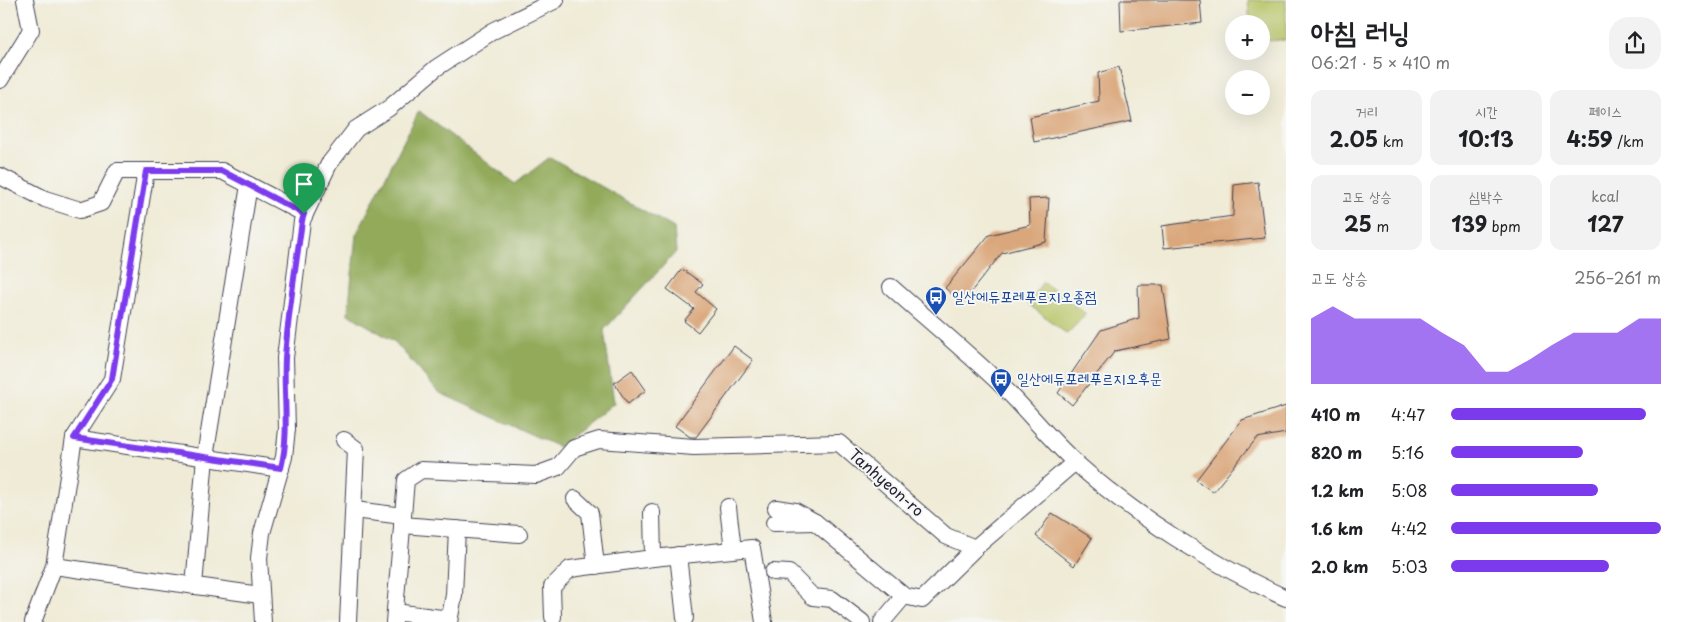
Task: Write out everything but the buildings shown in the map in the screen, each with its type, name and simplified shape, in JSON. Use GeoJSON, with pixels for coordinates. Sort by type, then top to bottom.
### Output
{"type":"FeatureCollection","features":[{"type":"Feature","properties":{"kind":"street"},"geometry":{"type":"LineString","coordinates":[[0,80],[31,30],[25,0]]}},
{"type":"Feature","properties":{"kind":"street"},"geometry":{"type":"LineString","coordinates":[[263,622],[259,558],[262,533],[284,457],[287,429],[285,358],[304,214],[329,164],[356,129],[389,108],[436,68],[484,36],[556,0]]}},
{"type":"Feature","properties":{"kind":"street"},"geometry":{"type":"LineString","coordinates":[[0,176],[45,199],[80,210],[101,203],[117,171],[222,171],[304,214]]}},
{"type":"Feature","properties":{"kind":"street"},"geometry":{"type":"LineString","coordinates":[[33,622],[54,566],[74,438],[112,379],[146,171]]}},
{"type":"Feature","properties":{"kind":"street"},"geometry":{"type":"LineString","coordinates":[[194,586],[205,457],[249,185]]}},
{"type":"Feature","properties":{"kind":"street"},"geometry":{"type":"LineString","coordinates":[[891,287],[998,382],[1075,462],[1121,501],[1250,582],[1286,598]]}},
{"type":"Feature","properties":{"kind":"street"},"geometry":{"type":"LineString","coordinates":[[74,438],[281,468]]}},
{"type":"Feature","properties":{"kind":"street"},"geometry":{"type":"LineString","coordinates":[[344,440],[356,449],[348,622]]}},
{"type":"Feature","properties":{"kind":"street","name":"Tanhyeon-ro"},"geometry":{"type":"LineString","coordinates":[[403,521],[406,480],[421,470],[536,475],[558,467],[574,448],[598,440],[694,447],[840,442],[946,536],[975,548]]}},
{"type":"Feature","properties":{"kind":"street"},"geometry":{"type":"LineString","coordinates":[[775,515],[796,511],[815,522],[904,596],[922,600],[975,548],[1075,462]]}},
{"type":"Feature","properties":{"kind":"street"},"geometry":{"type":"LineString","coordinates":[[575,499],[590,513],[596,566]]}},
{"type":"Feature","properties":{"kind":"street"},"geometry":{"type":"LineString","coordinates":[[728,507],[733,550]]}},
{"type":"Feature","properties":{"kind":"street"},"geometry":{"type":"LineString","coordinates":[[354,510],[457,530],[519,534]]}},
{"type":"Feature","properties":{"kind":"street"},"geometry":{"type":"LineString","coordinates":[[652,512],[653,558]]}},
{"type":"Feature","properties":{"kind":"street"},"geometry":{"type":"LineString","coordinates":[[403,521],[394,617],[449,619],[449,622],[454,595],[457,530]]}},
{"type":"Feature","properties":{"kind":"street"},"geometry":{"type":"LineString","coordinates":[[553,617],[552,587],[570,569],[678,555],[752,548],[764,622]]}},
{"type":"Feature","properties":{"kind":"street"},"geometry":{"type":"LineString","coordinates":[[678,555],[685,618]]}},
{"type":"Feature","properties":{"kind":"street"},"geometry":{"type":"LineString","coordinates":[[54,566],[260,595]]}},
{"type":"Feature","properties":{"kind":"street"},"geometry":{"type":"LineString","coordinates":[[773,572],[789,573],[813,597],[832,599],[862,622]]}},
{"type":"Feature","properties":{"kind":"street"},"geometry":{"type":"LineString","coordinates":[[882,622],[904,596]]}},
{"type":"Feature","properties":{"kind":"green space"},"geometry":{"type":"Polygon","coordinates":[[[1248,0],[1286,0],[1286,40],[1270,41],[1270,15],[1249,15],[1248,0]]]}},
{"type":"Feature","properties":{"kind":"green space"},"geometry":{"type":"Polygon","coordinates":[[[419,111],[515,184],[550,157],[674,228],[676,252],[604,330],[614,403],[559,447],[438,392],[395,342],[348,314],[356,235],[419,111]]]}},
{"type":"Feature","properties":{"kind":"green space"},"geometry":{"type":"Polygon","coordinates":[[[1043,282],[1086,314],[1067,334],[1027,303],[1043,282]]]}},
{"type":"Feature","properties":{"kind":"place","name":"일산에듀포레푸르지오종점"},"geometry":{"type":"Point","coordinates":[936,316]}},
{"type":"Feature","properties":{"kind":"place","name":"일산에듀포레푸르지오후문"},"geometry":{"type":"Point","coordinates":[1001,398]}},
{"type":"Feature","properties":{"kind":"route"},"geometry":{"type":"LineString","coordinates":[[146,171],[222,171],[304,214],[285,358],[287,429],[281,468],[74,438],[112,379],[146,171]]}}]}
